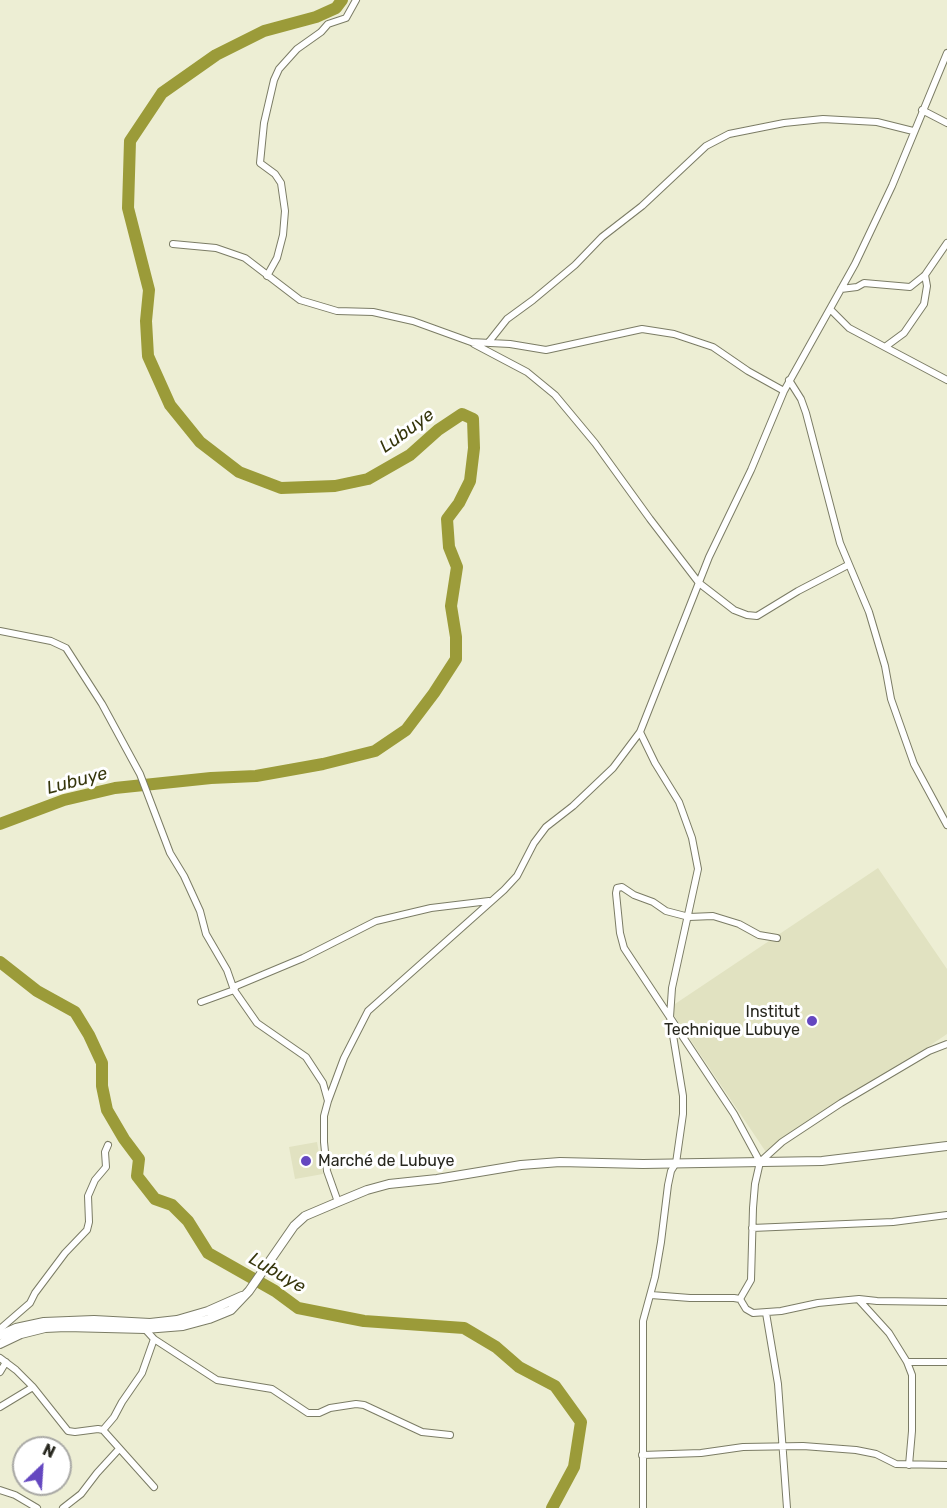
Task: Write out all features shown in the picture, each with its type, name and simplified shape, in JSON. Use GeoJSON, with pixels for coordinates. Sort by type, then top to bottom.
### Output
{"type":"FeatureCollection","features":[{"type":"Feature","properties":{"kind":"street"},"geometry":{"type":"LineString","coordinates":[[267,276],[277,258],[283,235],[285,211],[280,183],[275,174],[260,163],[264,123],[274,80],[279,69],[297,49],[321,32],[328,24],[346,18],[356,0]]}},
{"type":"Feature","properties":{"kind":"street"},"geometry":{"type":"LineString","coordinates":[[338,1202],[327,1171],[324,1116],[344,1058],[368,1011],[384,994],[444,945],[489,901],[504,890],[517,876],[534,843],[546,827],[573,806],[613,768],[640,732],[709,557],[751,470],[784,391],[841,289],[892,186],[947,53]]}},
{"type":"Feature","properties":{"kind":"street"},"geometry":{"type":"LineString","coordinates":[[922,110],[947,123]]}},
{"type":"Feature","properties":{"kind":"street"},"geometry":{"type":"LineString","coordinates":[[488,343],[507,319],[575,265],[602,237],[642,207],[706,146],[729,134],[784,123],[823,119],[877,122],[913,131]]}},
{"type":"Feature","properties":{"kind":"street"},"geometry":{"type":"LineString","coordinates":[[841,289],[857,287],[864,283],[909,287],[924,275],[947,243]]}},
{"type":"Feature","properties":{"kind":"street"},"geometry":{"type":"LineString","coordinates":[[173,244],[216,248],[245,258],[300,300],[337,311],[373,312],[413,321],[471,342],[527,372],[555,395],[595,443],[699,583],[734,610],[757,616],[848,565]]}},
{"type":"Feature","properties":{"kind":"street"},"geometry":{"type":"LineString","coordinates":[[885,347],[904,333],[924,303],[927,286],[924,275]]}},
{"type":"Feature","properties":{"kind":"street"},"geometry":{"type":"LineString","coordinates":[[830,309],[849,328],[947,380]]}},
{"type":"Feature","properties":{"kind":"street"},"geometry":{"type":"LineString","coordinates":[[471,342],[510,344],[546,351],[642,329],[674,334],[713,347],[748,371],[784,391]]}},
{"type":"Feature","properties":{"kind":"street"},"geometry":{"type":"LineString","coordinates":[[789,380],[801,399],[806,413],[840,543],[870,618],[903,734],[914,764],[947,825]]}},
{"type":"Feature","properties":{"kind":"street"},"geometry":{"type":"LineString","coordinates":[[0,631],[51,641],[66,648],[102,704],[140,774],[170,853],[200,910],[206,934],[227,970],[234,990],[257,1023],[306,1057],[323,1083],[328,1101]]}},
{"type":"Feature","properties":{"kind":"street"},"geometry":{"type":"LineString","coordinates":[[640,732],[655,763],[679,802],[692,838],[698,869],[672,988],[670,1017],[683,1096],[681,1138],[676,1163],[671,1171],[668,1185],[661,1242],[642,1332],[643,1508]]}},
{"type":"Feature","properties":{"kind":"street"},"geometry":{"type":"LineString","coordinates":[[760,1162],[734,1114],[624,948],[616,898],[618,888],[622,886],[634,895],[653,902],[666,911],[689,917],[713,916],[739,924],[759,935],[777,938]]}},
{"type":"Feature","properties":{"kind":"street"},"geometry":{"type":"LineString","coordinates":[[201,1002],[234,990],[236,986],[303,957],[376,921],[431,908],[489,901]]}},
{"type":"Feature","properties":{"kind":"street"},"geometry":{"type":"LineString","coordinates":[[740,1299],[751,1280],[755,1184],[760,1162],[783,1142],[841,1103],[929,1051],[947,1044]]}},
{"type":"Feature","properties":{"kind":"street"},"geometry":{"type":"LineString","coordinates":[[0,1329],[30,1303],[34,1293],[65,1253],[87,1230],[88,1196],[95,1180],[106,1167],[105,1152],[108,1145]]}},
{"type":"Feature","properties":{"kind":"street"},"geometry":{"type":"LineString","coordinates":[[0,1344],[21,1334],[45,1328],[143,1326],[208,1311],[247,1292],[294,1226],[305,1216],[389,1184],[438,1179],[521,1165],[560,1162],[676,1163],[831,1160],[947,1146]]}},
{"type":"Feature","properties":{"kind":"street"},"geometry":{"type":"LineString","coordinates":[[752,1228],[893,1222],[947,1215]]}},
{"type":"Feature","properties":{"kind":"street"},"geometry":{"type":"LineString","coordinates":[[651,1295],[740,1299],[746,1309],[753,1313],[859,1299],[947,1302]]}},
{"type":"Feature","properties":{"kind":"street"},"geometry":{"type":"LineString","coordinates":[[859,1299],[889,1333],[907,1362],[912,1375],[912,1431],[909,1465]]}},
{"type":"Feature","properties":{"kind":"street"},"geometry":{"type":"LineString","coordinates":[[766,1312],[778,1384],[787,1508]]}},
{"type":"Feature","properties":{"kind":"street"},"geometry":{"type":"LineString","coordinates":[[0,1335],[16,1328],[44,1322],[94,1320],[143,1326],[154,1339],[217,1380],[272,1389],[308,1413],[319,1413],[330,1408],[356,1404],[364,1405],[422,1432],[450,1435]]}},
{"type":"Feature","properties":{"kind":"street"},"geometry":{"type":"LineString","coordinates":[[103,1430],[142,1373],[154,1339]]}},
{"type":"Feature","properties":{"kind":"street"},"geometry":{"type":"LineString","coordinates":[[0,1372],[3,1360],[33,1387],[68,1431],[103,1430],[154,1487]]}},
{"type":"Feature","properties":{"kind":"street"},"geometry":{"type":"LineString","coordinates":[[907,1362],[947,1362]]}},
{"type":"Feature","properties":{"kind":"street"},"geometry":{"type":"LineString","coordinates":[[0,1407],[33,1387]]}},
{"type":"Feature","properties":{"kind":"street"},"geometry":{"type":"LineString","coordinates":[[642,1455],[783,1446],[856,1450],[876,1454],[896,1464],[947,1465]]}},
{"type":"Feature","properties":{"kind":"street"},"geometry":{"type":"LineString","coordinates":[[63,1508],[81,1494],[119,1449]]}},
{"type":"Feature","properties":{"kind":"street"},"geometry":{"type":"LineString","coordinates":[[0,1490],[15,1495],[37,1508]]}},
{"type":"Feature","properties":{"kind":"shaded area","name":"Institut Technique Lubuye"},"geometry":{"type":"Polygon","coordinates":[[[878,868],[947,969],[947,1034],[768,1155],[669,1008],[878,868]]]}},
{"type":"Feature","properties":{"kind":"shaded area","name":"Marché de Lubuye"},"geometry":{"type":"Polygon","coordinates":[[[317,1142],[323,1174],[295,1179],[289,1147],[317,1142]]]}},
{"type":"Feature","properties":{"kind":"waterway","name":"Lubuye"},"geometry":{"type":"LineString","coordinates":[[0,824],[64,800],[115,788],[211,778],[256,776],[323,764],[375,751],[406,730],[456,659],[456,637],[451,606],[457,567],[449,547],[447,519],[459,503],[470,481],[474,448],[473,419],[462,414],[438,430],[410,455],[368,479],[335,486],[281,488],[239,472],[200,442],[170,405],[148,356],[146,321],[149,290],[128,208],[130,141],[162,93],[216,55],[264,31],[316,17],[336,8],[342,0]]}},
{"type":"Feature","properties":{"kind":"waterway","name":"Lubuye"},"geometry":{"type":"LineString","coordinates":[[0,962],[37,991],[75,1012],[102,1063],[102,1086],[107,1110],[139,1159],[137,1176],[155,1199],[172,1205],[188,1221],[208,1253],[275,1291],[298,1308],[364,1321],[464,1328],[496,1347],[519,1367],[555,1386],[581,1422],[574,1467],[552,1508]]}},
{"type":"Feature","properties":{"kind":"place","name":"Institut Technique Lubuye"},"geometry":{"type":"Point","coordinates":[812,1021]}},
{"type":"Feature","properties":{"kind":"place","name":"Marché de Lubuye"},"geometry":{"type":"Point","coordinates":[306,1161]}}]}
